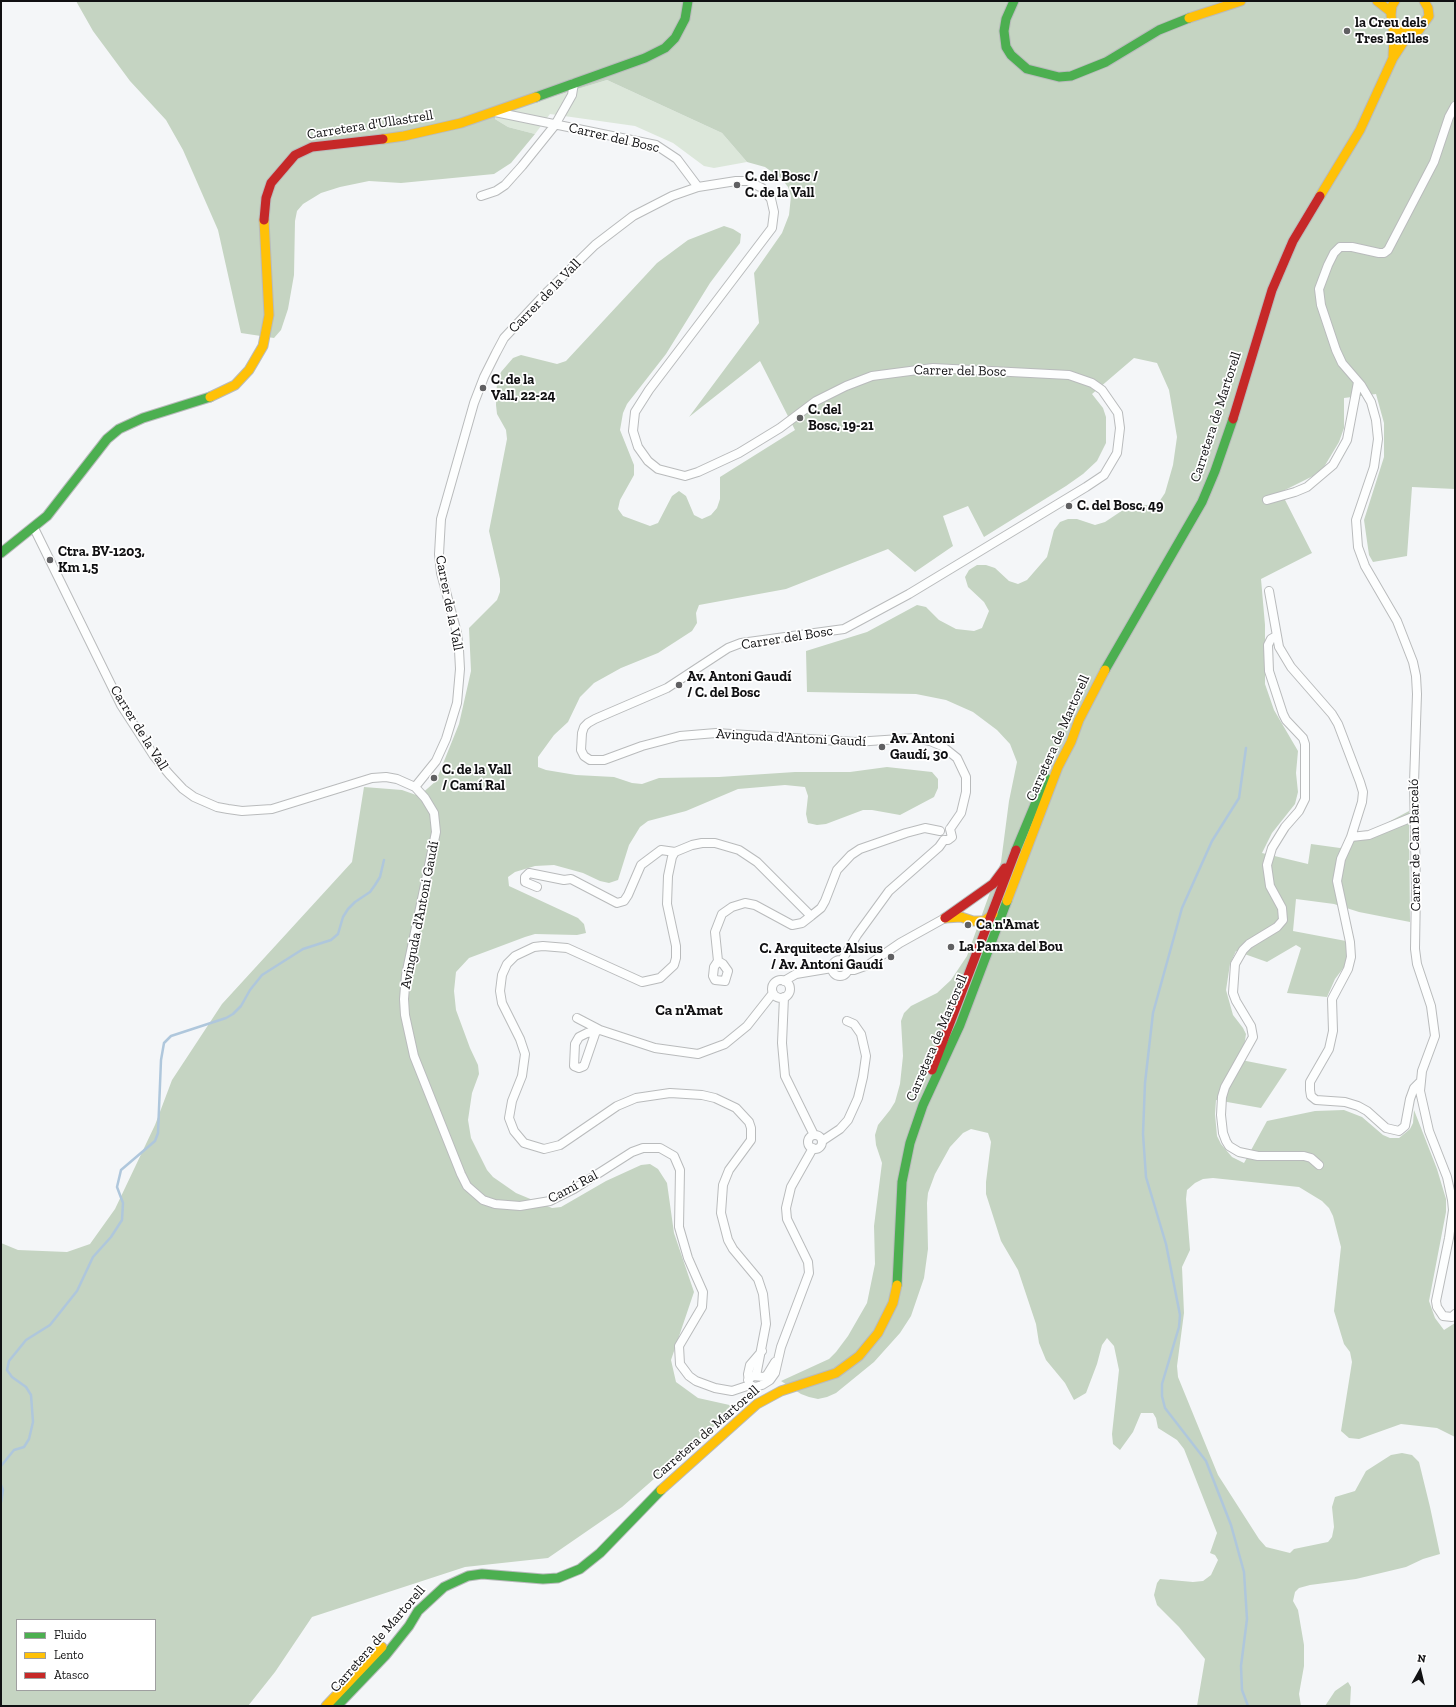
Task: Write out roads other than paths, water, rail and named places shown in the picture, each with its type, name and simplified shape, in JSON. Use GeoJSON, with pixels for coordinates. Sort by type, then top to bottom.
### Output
{"type":"FeatureCollection","features":[{"type":"Feature","properties":{"kind":"main road","name":"Carretera d'Ullastrell"},"geometry":{"type":"LineString","coordinates":[[1,553],[34,528],[47,516],[106,439],[119,429],[143,418],[209,398],[229,389],[249,370],[255,362],[263,346],[269,314],[264,236],[265,204],[271,183],[289,160],[304,149],[312,147],[404,136],[461,123],[646,58],[664,48],[681,29],[685,18],[688,1]]}},
{"type":"Feature","properties":{"kind":"main road"},"geometry":{"type":"LineString","coordinates":[[1014,1],[1006,19],[1004,30],[1006,47],[1019,64],[1027,69],[1038,73],[1059,77],[1070,76],[1106,62],[1160,30],[1206,11],[1242,1]]}},
{"type":"Feature","properties":{"kind":"main road"},"geometry":{"type":"LineString","coordinates":[[1377,1],[1391,12],[1395,1]]}},
{"type":"Feature","properties":{"kind":"main road"},"geometry":{"type":"LineString","coordinates":[[1424,1],[1429,12]]}},
{"type":"Feature","properties":{"kind":"main road","name":"Carretera de Martorell"},"geometry":{"type":"LineString","coordinates":[[337,1706],[385,1656],[410,1626],[418,1611],[444,1587],[468,1576],[482,1574],[543,1579],[558,1578],[580,1569],[600,1553],[650,1500],[757,1404],[781,1391],[836,1373],[859,1356],[878,1333],[893,1303],[897,1286],[900,1260],[902,1182],[910,1143],[923,1105],[954,1038],[1044,800],[1071,742],[1079,720],[1155,580],[1202,502],[1215,471],[1263,316],[1281,265],[1306,218],[1339,167],[1360,130],[1393,58],[1410,32],[1423,28],[1435,1]]}},
{"type":"Feature","properties":{"kind":"main road","name":"Carretera de Martorell"},"geometry":{"type":"LineString","coordinates":[[1391,12],[1393,23],[1393,58]]}},
{"type":"Feature","properties":{"kind":"main road"},"geometry":{"type":"LineString","coordinates":[[1393,23],[1399,29],[1410,32]]}},
{"type":"Feature","properties":{"kind":"main road"},"geometry":{"type":"LineString","coordinates":[[923,1105],[927,1086],[971,964],[992,915],[1035,801],[1065,738],[1079,720]]}},
{"type":"Feature","properties":{"kind":"main road"},"geometry":{"type":"LineString","coordinates":[[946,918],[993,884],[1013,858]]}},
{"type":"Feature","properties":{"kind":"main road"},"geometry":{"type":"LineString","coordinates":[[946,918],[984,921],[999,908],[1010,893]]}},
{"type":"Feature","properties":{"kind":"main road"},"geometry":{"type":"LineString","coordinates":[[971,899],[986,900],[990,905],[992,915],[991,942]]}},
{"type":"Feature","properties":{"kind":"main road"},"geometry":{"type":"LineString","coordinates":[[971,899],[965,910],[978,933],[971,964]]}},
{"type":"Feature","properties":{"kind":"main road"},"geometry":{"type":"LineString","coordinates":[[326,1706],[418,1611]]}},
{"type":"Feature","properties":{"kind":"street"},"geometry":{"type":"LineString","coordinates":[[481,196],[505,185],[556,125],[572,95],[574,83]]}},
{"type":"Feature","properties":{"kind":"street","name":"Carrer de Can Barceló"},"geometry":{"type":"LineString","coordinates":[[1455,106],[1449,117],[1434,162],[1388,250],[1379,254],[1352,247],[1340,247],[1334,254],[1323,274],[1319,289],[1319,296],[1329,332],[1342,362],[1358,382],[1371,402],[1376,420],[1378,440],[1374,467],[1356,520],[1356,534],[1365,566],[1391,609],[1413,662],[1417,694],[1415,746],[1417,964],[1431,1006],[1435,1036],[1422,1071],[1420,1082],[1421,1101],[1429,1131],[1447,1177],[1453,1210],[1449,1238],[1436,1301],[1437,1308],[1442,1316],[1452,1317],[1455,1314]]}},
{"type":"Feature","properties":{"kind":"street","name":"Carrer del Bosc"},"geometry":{"type":"LineString","coordinates":[[494,112],[646,143],[662,148],[677,158],[698,187],[736,181],[755,184],[762,188],[771,199],[774,212],[774,224],[757,250],[648,390],[635,412],[633,431],[638,447],[648,461],[658,469],[685,476],[698,472],[739,453],[780,428],[816,401],[846,386],[872,376],[933,368],[1069,375],[1080,378],[1102,390],[1114,406],[1120,420],[1119,445],[1113,460],[1104,475],[1086,487],[909,594],[844,629],[741,643],[708,660],[668,688],[595,719],[584,727],[580,744],[584,756],[595,761]]}},
{"type":"Feature","properties":{"kind":"street","name":"Carrer de la Vall"},"geometry":{"type":"LineString","coordinates":[[34,528],[121,705],[164,768],[183,789],[194,797],[217,807],[242,811],[272,809],[372,778],[397,779],[415,787],[436,760],[448,733],[457,703],[460,669],[457,633],[441,573],[439,534],[441,519],[474,403],[484,377],[504,338],[595,245],[633,216],[672,196],[698,187]]}},
{"type":"Feature","properties":{"kind":"street"},"geometry":{"type":"LineString","coordinates":[[1267,500],[1296,492],[1307,487],[1333,465],[1347,440],[1358,382]]}},
{"type":"Feature","properties":{"kind":"street"},"geometry":{"type":"LineString","coordinates":[[1269,591],[1276,636],[1283,655],[1332,714],[1338,724],[1357,772],[1363,798],[1351,836],[1341,859],[1337,875],[1339,895],[1351,949],[1351,957],[1348,969],[1332,999],[1332,1038],[1329,1049],[1310,1082],[1310,1094],[1316,1100],[1345,1102],[1358,1106],[1367,1111],[1386,1128],[1399,1131],[1404,1126],[1414,1088],[1420,1082]]}},
{"type":"Feature","properties":{"kind":"street"},"geometry":{"type":"LineString","coordinates":[[1276,636],[1271,639],[1268,645],[1270,671],[1283,714],[1286,720],[1303,738],[1305,744],[1305,799],[1299,811],[1278,836],[1268,860],[1269,880],[1282,908],[1283,920],[1278,927],[1249,944],[1238,956],[1235,964],[1233,992],[1236,1001],[1251,1026],[1253,1037],[1225,1087],[1220,1109],[1223,1133],[1229,1146],[1239,1152],[1258,1156],[1304,1156],[1311,1158],[1320,1164]]}},
{"type":"Feature","properties":{"kind":"street","name":"Avinguda d'Antoni Gaudí"},"geometry":{"type":"LineString","coordinates":[[595,761],[604,760],[649,744],[680,736],[701,734],[740,734],[772,738],[855,742],[915,738],[930,741],[942,746],[957,758],[966,777],[966,792],[961,813],[950,829]]}},
{"type":"Feature","properties":{"kind":"street","name":"Avinguda d'Antoni Gaudí"},"geometry":{"type":"LineString","coordinates":[[415,787],[425,798],[434,813],[436,832],[406,975],[404,994],[405,1015],[414,1056],[447,1138]]}},
{"type":"Feature","properties":{"kind":"street"},"geometry":{"type":"LineString","coordinates":[[1351,836],[1369,835],[1415,816]]}},
{"type":"Feature","properties":{"kind":"street"},"geometry":{"type":"LineString","coordinates":[[718,961],[715,940],[716,925],[722,914],[732,907],[745,903],[755,905],[792,925],[802,923],[821,908],[836,870],[847,858],[860,849],[920,829],[930,828],[940,831],[945,828],[950,829],[952,832],[952,837],[948,840],[944,840],[939,847],[889,891],[857,935],[842,960]]}},
{"type":"Feature","properties":{"kind":"street"},"geometry":{"type":"LineString","coordinates":[[940,831],[940,835],[944,840]]}},
{"type":"Feature","properties":{"kind":"street"},"geometry":{"type":"LineString","coordinates":[[537,887],[525,882],[525,877],[529,873],[564,880],[571,879],[617,903],[624,901],[628,895],[641,865],[661,850],[675,852],[702,843],[726,845],[739,850],[757,862],[811,916]]}},
{"type":"Feature","properties":{"kind":"street"},"geometry":{"type":"LineString","coordinates":[[675,852],[672,857],[667,889],[670,920],[676,946],[676,958],[674,964],[660,978],[642,982],[603,966],[582,953],[559,946],[534,947],[519,953],[507,964],[501,982],[502,1003],[520,1039],[525,1060],[522,1076],[509,1110],[509,1118],[514,1132],[524,1143],[544,1149],[564,1142],[617,1106],[636,1098],[653,1095],[670,1093],[702,1095],[727,1104],[745,1116],[752,1128],[751,1140],[728,1170],[723,1185],[721,1213],[728,1240],[742,1261],[753,1272],[761,1288],[766,1315],[762,1351],[756,1376]]}},
{"type":"Feature","properties":{"kind":"street"},"geometry":{"type":"LineString","coordinates":[[848,970],[847,964],[842,960],[835,961],[832,968],[833,973],[839,976],[845,974],[848,970],[854,970],[868,965],[900,943],[946,918]]}},
{"type":"Feature","properties":{"kind":"street"},"geometry":{"type":"LineString","coordinates":[[576,1018],[598,1031],[655,1048],[698,1054],[725,1044],[747,1026],[772,992],[774,983],[780,980],[784,981],[796,974],[832,968]]}},
{"type":"Feature","properties":{"kind":"street"},"geometry":{"type":"LineString","coordinates":[[784,981],[789,986],[789,990],[784,997],[782,1043],[785,1076],[814,1135]]}},
{"type":"Feature","properties":{"kind":"street"},"geometry":{"type":"LineString","coordinates":[[772,992],[777,997],[784,997]]}},
{"type":"Feature","properties":{"kind":"street"},"geometry":{"type":"LineString","coordinates":[[813,1148],[820,1147],[822,1141],[840,1129],[848,1120],[858,1098],[866,1056],[859,1028],[847,1021]]}},
{"type":"Feature","properties":{"kind":"street"},"geometry":{"type":"LineString","coordinates":[[814,1135],[820,1136],[822,1141]]}},
{"type":"Feature","properties":{"kind":"street"},"geometry":{"type":"LineString","coordinates":[[813,1148],[809,1142],[811,1137],[814,1135]]}},
{"type":"Feature","properties":{"kind":"street","name":"Camí Ral"},"geometry":{"type":"LineString","coordinates":[[447,1138],[467,1186],[483,1200],[506,1206],[535,1205],[550,1201],[574,1189],[632,1152],[643,1148],[660,1148],[674,1156],[677,1162],[680,1180],[679,1227],[688,1258],[703,1292],[702,1307],[679,1346],[680,1364],[692,1378],[716,1388],[732,1391],[749,1383]]}},
{"type":"Feature","properties":{"kind":"street"},"geometry":{"type":"LineString","coordinates":[[749,1383],[755,1387],[762,1385],[770,1380],[775,1373],[779,1357],[809,1273],[808,1262],[787,1219],[788,1199],[791,1187],[813,1148]]}},
{"type":"Feature","properties":{"kind":"street"},"geometry":{"type":"LineString","coordinates":[[749,1383],[750,1365],[762,1351]]}},
{"type":"Feature","properties":{"kind":"street"},"geometry":{"type":"LineString","coordinates":[[749,1383],[753,1376],[764,1377],[767,1375],[779,1357]]}},
{"type":"Feature","properties":{"kind":"waterway"},"geometry":{"type":"LineString","coordinates":[[1246,748],[1239,798],[1212,841],[1182,908],[1153,1013],[1145,1083],[1143,1134],[1146,1177],[1166,1244],[1180,1315],[1179,1327],[1162,1384],[1162,1396],[1165,1408],[1206,1461],[1231,1525],[1244,1572],[1247,1619],[1241,1666],[1242,1690],[1248,1706]]}},
{"type":"Feature","properties":{"kind":"waterway"},"geometry":{"type":"LineString","coordinates":[[1,1466],[14,1450],[24,1447],[29,1439],[33,1422],[31,1395],[26,1387],[12,1377],[7,1370],[9,1361],[26,1340],[50,1325],[77,1291],[93,1257],[111,1237],[122,1220],[123,1203],[117,1187],[121,1170],[155,1141],[158,1133],[161,1060],[164,1043],[171,1036],[226,1018],[233,1014],[241,1006],[250,990],[262,975],[303,949],[331,940],[338,934],[343,917],[348,909],[355,902],[370,892],[375,885],[380,877],[384,860]]}},
{"type":"Feature","properties":{"kind":"waterway"},"geometry":{"type":"LineString","coordinates":[[1,1485],[3,1490],[1,1502]]}},
{"type":"Feature","properties":{"kind":"place","name":"la Creu dels Tres Batlles"},"geometry":{"type":"Point","coordinates":[1347,31]}},
{"type":"Feature","properties":{"kind":"place","name":"C. del Bosc / C. de la Vall"},"geometry":{"type":"Point","coordinates":[737,185]}},
{"type":"Feature","properties":{"kind":"place","name":"C. de la Vall, 22-24"},"geometry":{"type":"Point","coordinates":[483,388]}},
{"type":"Feature","properties":{"kind":"place","name":"C. del Bosc, 19-21"},"geometry":{"type":"Point","coordinates":[800,418]}},
{"type":"Feature","properties":{"kind":"place","name":"C. del Bosc, 49"},"geometry":{"type":"Point","coordinates":[1069,506]}},
{"type":"Feature","properties":{"kind":"place","name":"Ctra. BV-1203, Km 1,5"},"geometry":{"type":"Point","coordinates":[50,560]}},
{"type":"Feature","properties":{"kind":"place","name":"Av. Antoni Gaudí / C. del Bosc"},"geometry":{"type":"Point","coordinates":[679,685]}},
{"type":"Feature","properties":{"kind":"place","name":"Av. Antoni Gaudí, 30"},"geometry":{"type":"Point","coordinates":[882,747]}},
{"type":"Feature","properties":{"kind":"place","name":"C. de la Vall / Camí Ral"},"geometry":{"type":"Point","coordinates":[434,778]}},
{"type":"Feature","properties":{"kind":"place","name":"Ca n'Amat"},"geometry":{"type":"Point","coordinates":[968,925]}},
{"type":"Feature","properties":{"kind":"place","name":"La Panxa del Bou"},"geometry":{"type":"Point","coordinates":[951,947]}},
{"type":"Feature","properties":{"kind":"place","name":"C. Arquitecte Alsius / Av. Antoni Gaudí"},"geometry":{"type":"Point","coordinates":[891,957]}},
{"type":"Feature","properties":{"kind":"district","name":"Ca n'Amat"},"geometry":{"type":"Point","coordinates":[689,1011]}}]}
